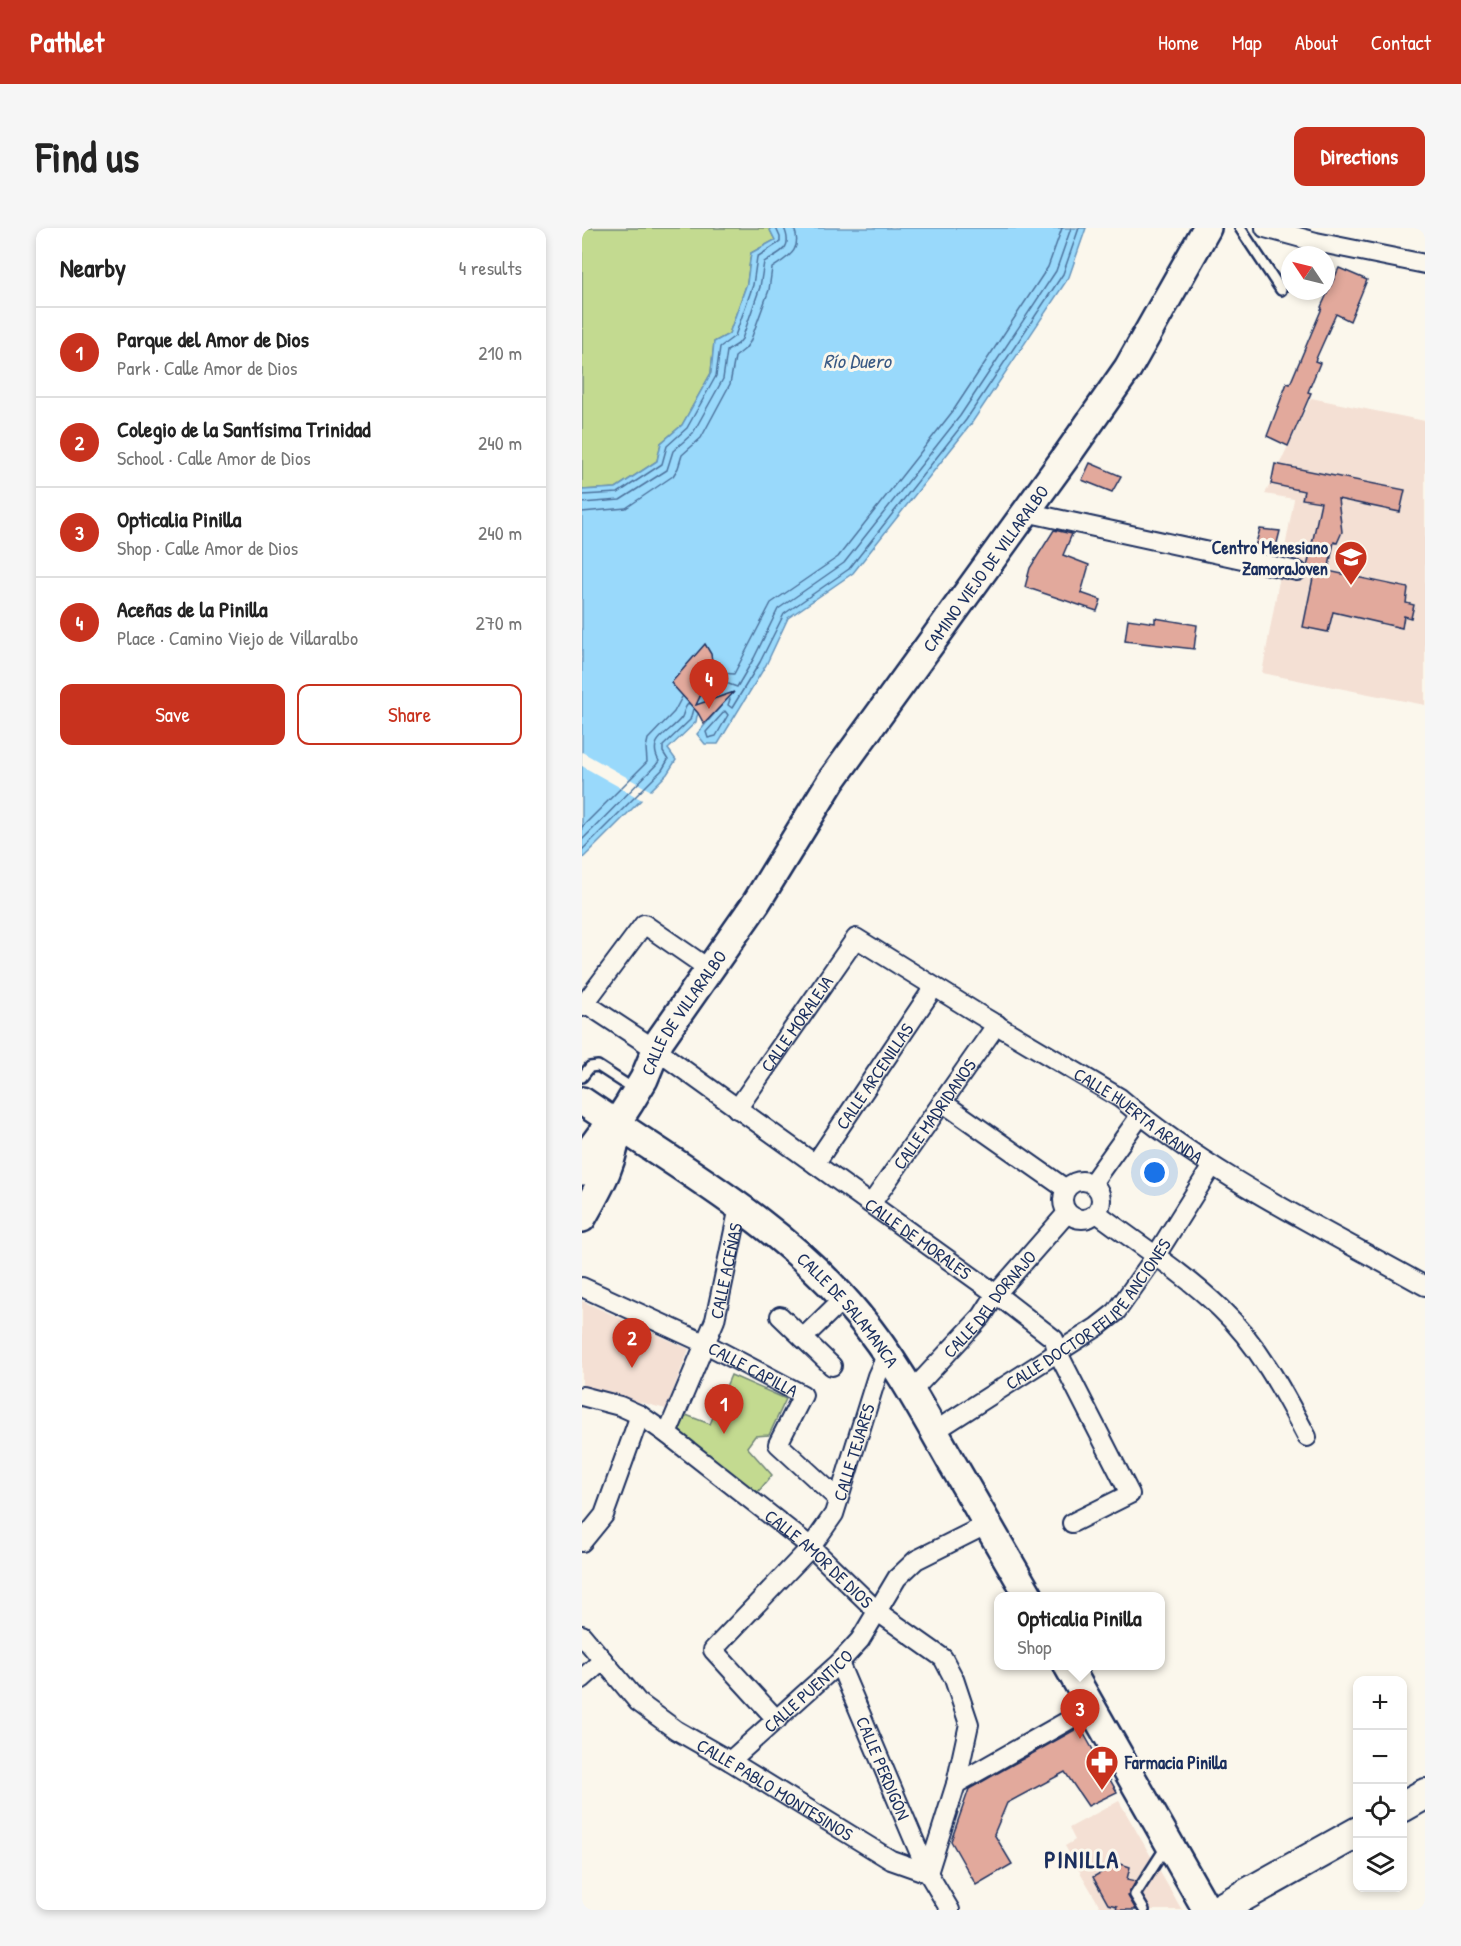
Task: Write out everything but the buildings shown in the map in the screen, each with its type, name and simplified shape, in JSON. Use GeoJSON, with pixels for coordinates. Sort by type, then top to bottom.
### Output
{"type":"FeatureCollection","features":[{"type":"Feature","properties":{"kind":"main road"},"geometry":{"type":"LineString","coordinates":[[1407,1804],[1425,1794]]}},
{"type":"Feature","properties":{"kind":"main road"},"geometry":{"type":"LineString","coordinates":[[1218,1910],[1353,1835]]}},
{"type":"Feature","properties":{"kind":"street","name":"CAMINO VIEJO DE VILLARALBO"},"geometry":{"type":"LineString","coordinates":[[756,903],[843,763],[1128,368],[1208,228]]}},
{"type":"Feature","properties":{"kind":"street"},"geometry":{"type":"LineString","coordinates":[[1265,228],[1316,242],[1425,264]]}},
{"type":"Feature","properties":{"kind":"street"},"geometry":{"type":"LineString","coordinates":[[1025,512],[1297,571]]}},
{"type":"Feature","properties":{"kind":"street","name":"CALLE DE VILLARALBO"},"geometry":{"type":"LineString","coordinates":[[616,1124],[644,1079],[655,1049],[756,903]]}},
{"type":"Feature","properties":{"kind":"street"},"geometry":{"type":"LineString","coordinates":[[583,1005],[644,924],[709,969]]}},
{"type":"Feature","properties":{"kind":"street","name":"CALLE HUERTA ARANDA"},"geometry":{"type":"LineString","coordinates":[[856,938],[1120,1098],[1140,1116],[1212,1166],[1425,1286]]}},
{"type":"Feature","properties":{"kind":"street","name":"CALLE MORALEJA"},"geometry":{"type":"LineString","coordinates":[[737,1109],[856,938]]}},
{"type":"Feature","properties":{"kind":"street","name":"CALLE ARCENILLAS"},"geometry":{"type":"LineString","coordinates":[[815,1164],[934,987]]}},
{"type":"Feature","properties":{"kind":"street","name":"CALLE DE MORALES"},"geometry":{"type":"LineString","coordinates":[[583,1005],[655,1049],[996,1294],[1054,1339],[1057,1351],[1131,1494],[1072,1523]]}},
{"type":"Feature","properties":{"kind":"street","name":"CALLE MADRIDANOS"},"geometry":{"type":"LineString","coordinates":[[871,1204],[997,1024]]}},
{"type":"Feature","properties":{"kind":"street","name":"CALLE DE SALAMANCA"},"geometry":{"type":"LineString","coordinates":[[582,1101],[739,1207],[790,1246],[857,1313],[887,1354],[935,1431],[1027,1592]]}},
{"type":"Feature","properties":{"kind":"street"},"geometry":{"type":"LineString","coordinates":[[942,1102],[1066,1189]]}},
{"type":"Feature","properties":{"kind":"street"},"geometry":{"type":"LineString","coordinates":[[1092,1183],[1140,1116]]}},
{"type":"Feature","properties":{"kind":"street"},"geometry":{"type":"LineString","coordinates":[[582,1176],[589,1151],[596,1141],[616,1124]]}},
{"type":"Feature","properties":{"kind":"street"},"geometry":{"type":"LineString","coordinates":[[582,1218],[596,1193],[612,1155],[616,1140],[616,1124]]}},
{"type":"Feature","properties":{"kind":"street"},"geometry":{"type":"LineString","coordinates":[[582,1136],[583,1171]]}},
{"type":"Feature","properties":{"kind":"street","name":"CALLE DOCTOR FELIPE ANCIONES"},"geometry":{"type":"LineString","coordinates":[[935,1431],[1097,1327],[1116,1312],[1155,1257],[1212,1166]]}},
{"type":"Feature","properties":{"kind":"street"},"geometry":{"type":"LineString","coordinates":[[1078,1181],[1092,1183],[1102,1197],[1098,1213],[1088,1219],[1077,1219],[1067,1213],[1063,1201],[1066,1189],[1078,1181]]}},
{"type":"Feature","properties":{"kind":"street","name":"CALLE ACEÑAS"},"geometry":{"type":"LineString","coordinates":[[667,1434],[715,1320],[739,1207]]}},
{"type":"Feature","properties":{"kind":"street","name":"CALLE DEL DORNAJO"},"geometry":{"type":"LineString","coordinates":[[911,1392],[982,1316],[996,1294],[1067,1213]]}},
{"type":"Feature","properties":{"kind":"street"},"geometry":{"type":"LineString","coordinates":[[1098,1213],[1195,1286],[1221,1309],[1241,1331],[1273,1376],[1307,1437]]}},
{"type":"Feature","properties":{"kind":"street","name":"CALLE CAPILLA"},"geometry":{"type":"LineString","coordinates":[[582,1287],[704,1343],[803,1395],[778,1444],[838,1499]]}},
{"type":"Feature","properties":{"kind":"street"},"geometry":{"type":"LineString","coordinates":[[803,1338],[843,1299]]}},
{"type":"Feature","properties":{"kind":"street"},"geometry":{"type":"LineString","coordinates":[[780,1316],[832,1366]]}},
{"type":"Feature","properties":{"kind":"street","name":"CALLE TEJARES"},"geometry":{"type":"LineString","coordinates":[[777,1720],[713,1650],[811,1547],[834,1514],[877,1376],[887,1354]]}},
{"type":"Feature","properties":{"kind":"street","name":"CALLE AMOR DE DIOS"},"geometry":{"type":"LineString","coordinates":[[582,1396],[620,1406],[640,1415],[667,1434],[811,1547],[878,1612],[942,1658],[954,1679],[969,1724],[956,1784],[928,1873]]}},
{"type":"Feature","properties":{"kind":"street"},"geometry":{"type":"LineString","coordinates":[[582,1542],[604,1515],[640,1415]]}},
{"type":"Feature","properties":{"kind":"street","name":"CALLE PUENTICO"},"geometry":{"type":"LineString","coordinates":[[730,1761],[839,1663],[860,1640],[897,1578],[916,1560],[987,1524]]}},
{"type":"Feature","properties":{"kind":"street","name":"CALLE PABLO MONTESINOS"},"geometry":{"type":"LineString","coordinates":[[582,1635],[638,1702],[676,1730],[891,1860],[928,1873]]}},
{"type":"Feature","properties":{"kind":"street"},"geometry":{"type":"LineString","coordinates":[[582,1679],[603,1660]]}},
{"type":"Feature","properties":{"kind":"street","name":"CALLE PERDIGÓN"},"geometry":{"type":"LineString","coordinates":[[839,1663],[928,1873]]}},
{"type":"Feature","properties":{"kind":"street"},"geometry":{"type":"LineString","coordinates":[[1071,1670],[1207,1910]]}},
{"type":"Feature","properties":{"kind":"street"},"geometry":{"type":"LineString","coordinates":[[956,1784],[1092,1707]]}},
{"type":"Feature","properties":{"kind":"street"},"geometry":{"type":"LineString","coordinates":[[928,1873],[950,1910]]}},
{"type":"Feature","properties":{"kind":"lane"},"geometry":{"type":"LineString","coordinates":[[1240,228],[1281,290]]}},
{"type":"Feature","properties":{"kind":"lane"},"geometry":{"type":"LineString","coordinates":[[582,1077],[590,1067],[598,1066],[637,1091]]}},
{"type":"Feature","properties":{"kind":"lane"},"geometry":{"type":"LineString","coordinates":[[1144,1910],[1136,1895],[1169,1842]]}},
{"type":"Feature","properties":{"kind":"shaded area","name":"Centro Menesiano ZamoraJoven"},"geometry":{"type":"Polygon","coordinates":[[[1311,398],[1425,421],[1425,705],[1262,673],[1294,499],[1265,494],[1311,398]]]}},
{"type":"Feature","properties":{"kind":"shaded area"},"geometry":{"type":"Polygon","coordinates":[[[582,1301],[689,1349],[666,1409],[582,1387],[582,1301]]]}},
{"type":"Feature","properties":{"kind":"shaded area"},"geometry":{"type":"Polygon","coordinates":[[[1119,1801],[1182,1910],[1102,1910],[1065,1846],[1075,1840],[1069,1828],[1119,1801]]]}},
{"type":"Feature","properties":{"kind":"green space"},"geometry":{"type":"Polygon","coordinates":[[[582,228],[769,228],[775,240],[751,253],[747,283],[729,334],[714,342],[711,373],[682,425],[661,443],[657,461],[616,488],[582,490],[582,228]]]}},
{"type":"Feature","properties":{"kind":"green space"},"geometry":{"type":"Polygon","coordinates":[[[731,1375],[786,1399],[769,1435],[755,1436],[747,1447],[772,1475],[758,1492],[677,1436],[686,1415],[710,1424],[731,1375]]]}},
{"type":"Feature","properties":{"kind":"water","name":"Río Duero"},"geometry":{"type":"Polygon","coordinates":[[[769,228],[1086,228],[1069,277],[971,424],[853,573],[788,618],[766,665],[718,744],[705,744],[697,734],[722,705],[724,695],[702,708],[696,722],[668,749],[676,760],[667,774],[582,859],[582,490],[616,488],[657,461],[661,443],[682,425],[711,373],[714,342],[729,334],[747,283],[751,253],[775,240],[769,228]]]}},
{"type":"Feature","properties":{"kind":"pier"},"geometry":{"type":"Polygon","coordinates":[[[582,752],[653,792],[644,801],[582,766],[582,752]]]}},
{"type":"Feature","properties":{"kind":"place","name":"Centro Menesiano ZamoraJoven"},"geometry":{"type":"Point","coordinates":[1351,586]}},
{"type":"Feature","properties":{"kind":"place","name":"Aceñas de la Pinilla"},"geometry":{"type":"Point","coordinates":[709,709]}},
{"type":"Feature","properties":{"kind":"place","name":"Colegio de la Santísima Trinidad"},"geometry":{"type":"Point","coordinates":[632,1368]}},
{"type":"Feature","properties":{"kind":"place","name":"Parque del Amor de Dios"},"geometry":{"type":"Point","coordinates":[724,1434]}},
{"type":"Feature","properties":{"kind":"place","name":"Opticalia Pinilla"},"geometry":{"type":"Point","coordinates":[1080,1739]}},
{"type":"Feature","properties":{"kind":"place","name":"Farmacia Pinilla"},"geometry":{"type":"Point","coordinates":[1102,1791]}},
{"type":"Feature","properties":{"kind":"district","name":"PINILLA"},"geometry":{"type":"Point","coordinates":[1082,1859]}}]}
